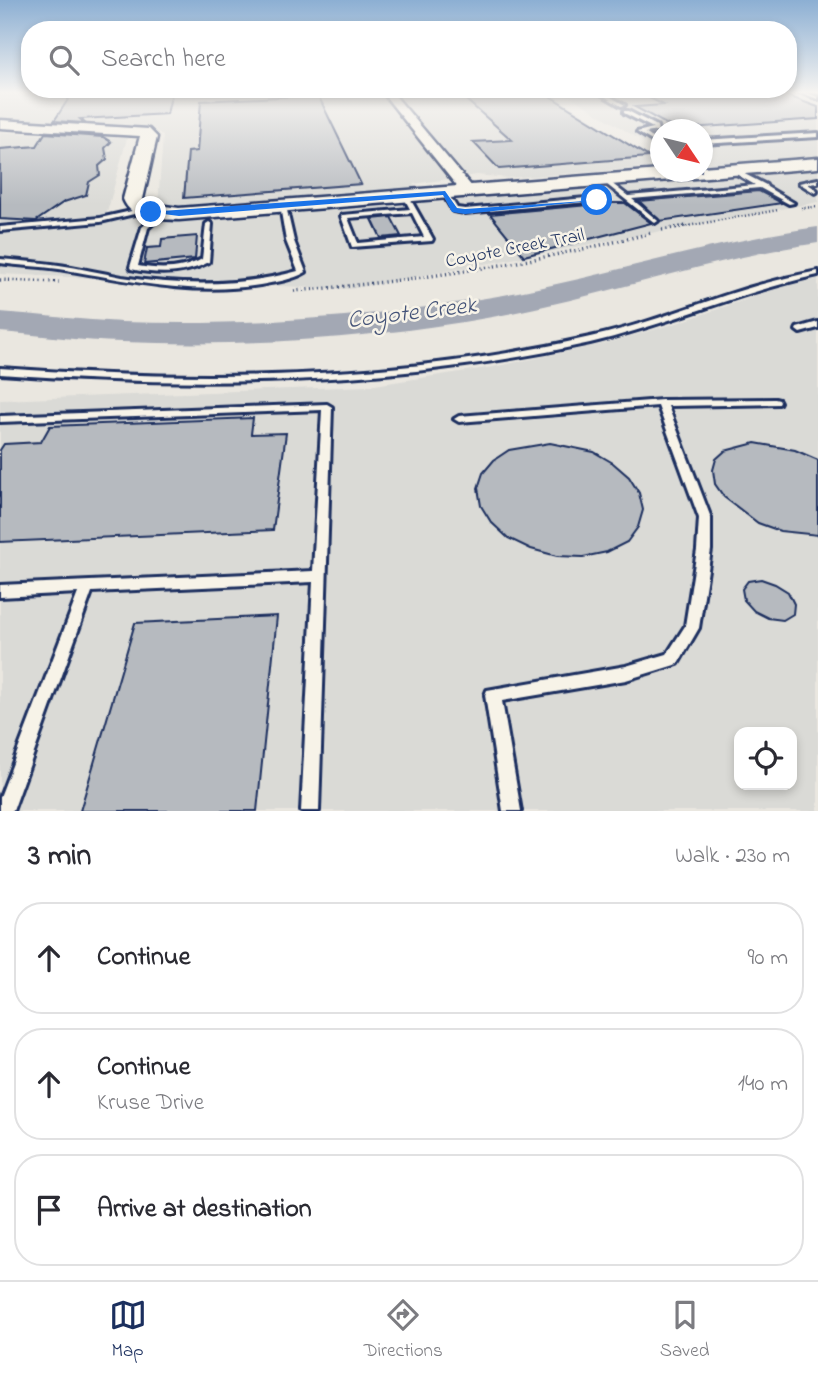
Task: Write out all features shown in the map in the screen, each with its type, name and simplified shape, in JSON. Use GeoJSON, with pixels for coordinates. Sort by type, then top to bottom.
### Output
{"type":"FeatureCollection","features":[{"type":"Feature","properties":{"kind":"street"},"geometry":{"type":"LineString","coordinates":[[105,130],[144,132],[149,137],[133,199],[136,206],[154,212],[411,204],[445,193],[650,176]]}},
{"type":"Feature","properties":{"kind":"street"},"geometry":{"type":"LineString","coordinates":[[418,130],[468,191]]}},
{"type":"Feature","properties":{"kind":"street"},"geometry":{"type":"LineString","coordinates":[[713,171],[818,163]]}},
{"type":"Feature","properties":{"kind":"lane"},"geometry":{"type":"LineString","coordinates":[[650,131],[640,132],[650,138]]}},
{"type":"Feature","properties":{"kind":"lane"},"geometry":{"type":"LineString","coordinates":[[713,141],[818,135]]}},
{"type":"Feature","properties":{"kind":"lane"},"geometry":{"type":"LineString","coordinates":[[733,170],[764,186],[792,206]]}},
{"type":"Feature","properties":{"kind":"lane"},"geometry":{"type":"LineString","coordinates":[[604,180],[655,221]]}},
{"type":"Feature","properties":{"kind":"lane"},"geometry":{"type":"LineString","coordinates":[[815,191],[802,183],[818,181]]}},
{"type":"Feature","properties":{"kind":"lane"},"geometry":{"type":"LineString","coordinates":[[626,198],[764,186]]}},
{"type":"Feature","properties":{"kind":"lane"},"geometry":{"type":"LineString","coordinates":[[445,193],[455,210],[465,212],[597,200]]}},
{"type":"Feature","properties":{"kind":"lane"},"geometry":{"type":"LineString","coordinates":[[411,204],[429,239],[355,245],[344,216],[411,204]]}},
{"type":"Feature","properties":{"kind":"lane"},"geometry":{"type":"LineString","coordinates":[[0,261],[62,268],[147,285],[275,282],[302,272],[290,241],[283,206]]}},
{"type":"Feature","properties":{"kind":"lane"},"geometry":{"type":"LineString","coordinates":[[154,212],[145,227],[134,267],[151,271],[197,266],[206,260],[209,224]]}},
{"type":"Feature","properties":{"kind":"lane"},"geometry":{"type":"LineString","coordinates":[[0,229],[154,212]]}},
{"type":"Feature","properties":{"kind":"lane"},"geometry":{"type":"LineString","coordinates":[[0,371],[100,380],[194,382],[334,376],[419,367],[493,358],[591,339],[668,318],[736,292],[818,273]]}},
{"type":"Feature","properties":{"kind":"lane"},"geometry":{"type":"LineString","coordinates":[[800,330],[818,325]]}},
{"type":"Feature","properties":{"kind":"lane"},"geometry":{"type":"LineString","coordinates":[[459,419],[662,403],[775,402]]}},
{"type":"Feature","properties":{"kind":"lane"},"geometry":{"type":"LineString","coordinates":[[512,811],[493,695],[626,673],[672,659],[692,628],[704,550],[705,518],[662,403]]}},
{"type":"Feature","properties":{"kind":"lane"},"geometry":{"type":"LineString","coordinates":[[0,419],[327,407],[310,811]]}},
{"type":"Feature","properties":{"kind":"lane"},"geometry":{"type":"LineString","coordinates":[[0,591],[320,576]]}},
{"type":"Feature","properties":{"kind":"lane"},"geometry":{"type":"LineString","coordinates":[[4,811],[87,588]]}},
{"type":"Feature","properties":{"kind":"path"},"geometry":{"type":"LineString","coordinates":[[792,206],[818,207]]}},
{"type":"Feature","properties":{"kind":"path","name":"Coyote Creek Trail"},"geometry":{"type":"LineString","coordinates":[[382,284],[525,264],[677,226],[782,209]]}},
{"type":"Feature","properties":{"kind":"path"},"geometry":{"type":"LineString","coordinates":[[0,281],[70,283]]}},
{"type":"Feature","properties":{"kind":"shaded area"},"geometry":{"type":"Polygon","coordinates":[[[155,130],[608,130],[650,157],[650,168],[508,178],[477,175],[413,184],[431,203],[659,182],[713,182],[713,130],[818,130],[818,202],[350,289],[0,274],[0,132],[127,138],[104,224],[158,204],[163,136],[155,130]]]}},
{"type":"Feature","properties":{"kind":"shaded area"},"geometry":{"type":"Polygon","coordinates":[[[624,130],[650,130],[650,146],[624,130]]]}},
{"type":"Feature","properties":{"kind":"shaded area"},"geometry":{"type":"Polygon","coordinates":[[[818,279],[818,811],[0,811],[0,400],[368,386],[493,367],[599,345],[677,323],[784,286],[818,279]]]}},
{"type":"Feature","properties":{"kind":"building"},"geometry":{"type":"Polygon","coordinates":[[[199,130],[335,130],[361,184],[184,198],[188,152],[197,151],[199,130]]]}},
{"type":"Feature","properties":{"kind":"building"},"geometry":{"type":"Polygon","coordinates":[[[500,130],[605,130],[649,157],[499,169],[473,142],[512,140],[500,130]]]}},
{"type":"Feature","properties":{"kind":"building"},"geometry":{"type":"Polygon","coordinates":[[[45,133],[103,137],[111,142],[105,148],[107,159],[99,166],[100,175],[89,182],[86,195],[64,202],[36,221],[0,219],[0,149],[37,146],[45,133]]]}},
{"type":"Feature","properties":{"kind":"building"},"geometry":{"type":"Polygon","coordinates":[[[759,191],[782,203],[660,221],[639,201],[759,191]]]}},
{"type":"Feature","properties":{"kind":"building"},"geometry":{"type":"Polygon","coordinates":[[[625,203],[651,223],[524,256],[490,214],[625,203]]]}},
{"type":"Feature","properties":{"kind":"building"},"geometry":{"type":"Polygon","coordinates":[[[391,217],[401,236],[381,238],[372,219],[391,217]]]}},
{"type":"Feature","properties":{"kind":"building"},"geometry":{"type":"Polygon","coordinates":[[[197,236],[195,259],[144,264],[147,248],[161,247],[162,239],[197,236]]]}},
{"type":"Feature","properties":{"kind":"building"},"geometry":{"type":"Polygon","coordinates":[[[253,418],[251,434],[286,433],[273,530],[0,542],[0,450],[4,444],[41,442],[50,426],[253,418]]]}},
{"type":"Feature","properties":{"kind":"building"},"geometry":{"type":"Polygon","coordinates":[[[550,443],[594,452],[629,477],[639,493],[643,510],[638,527],[627,542],[607,552],[583,557],[557,556],[531,549],[508,538],[491,522],[481,506],[478,488],[483,473],[494,460],[509,450],[550,443]]]}},
{"type":"Feature","properties":{"kind":"building"},"geometry":{"type":"Polygon","coordinates":[[[755,443],[795,450],[818,460],[818,535],[780,531],[758,523],[724,497],[715,484],[713,470],[716,459],[725,451],[755,443]]]}},
{"type":"Feature","properties":{"kind":"building"},"geometry":{"type":"Polygon","coordinates":[[[761,579],[788,592],[794,604],[793,614],[783,620],[768,618],[754,611],[744,600],[742,589],[748,581],[761,579]]]}},
{"type":"Feature","properties":{"kind":"building"},"geometry":{"type":"Polygon","coordinates":[[[277,616],[257,811],[80,811],[135,623],[277,616]]]}},
{"type":"Feature","properties":{"kind":"waterway","name":"Coyote Creek"},"geometry":{"type":"LineString","coordinates":[[0,322],[168,333],[354,325],[492,307],[695,258],[818,235]]}},
{"type":"Feature","properties":{"kind":"route"},"geometry":{"type":"LineString","coordinates":[[151,212],[179,214],[445,193],[455,210],[465,212],[597,200]]}}]}
